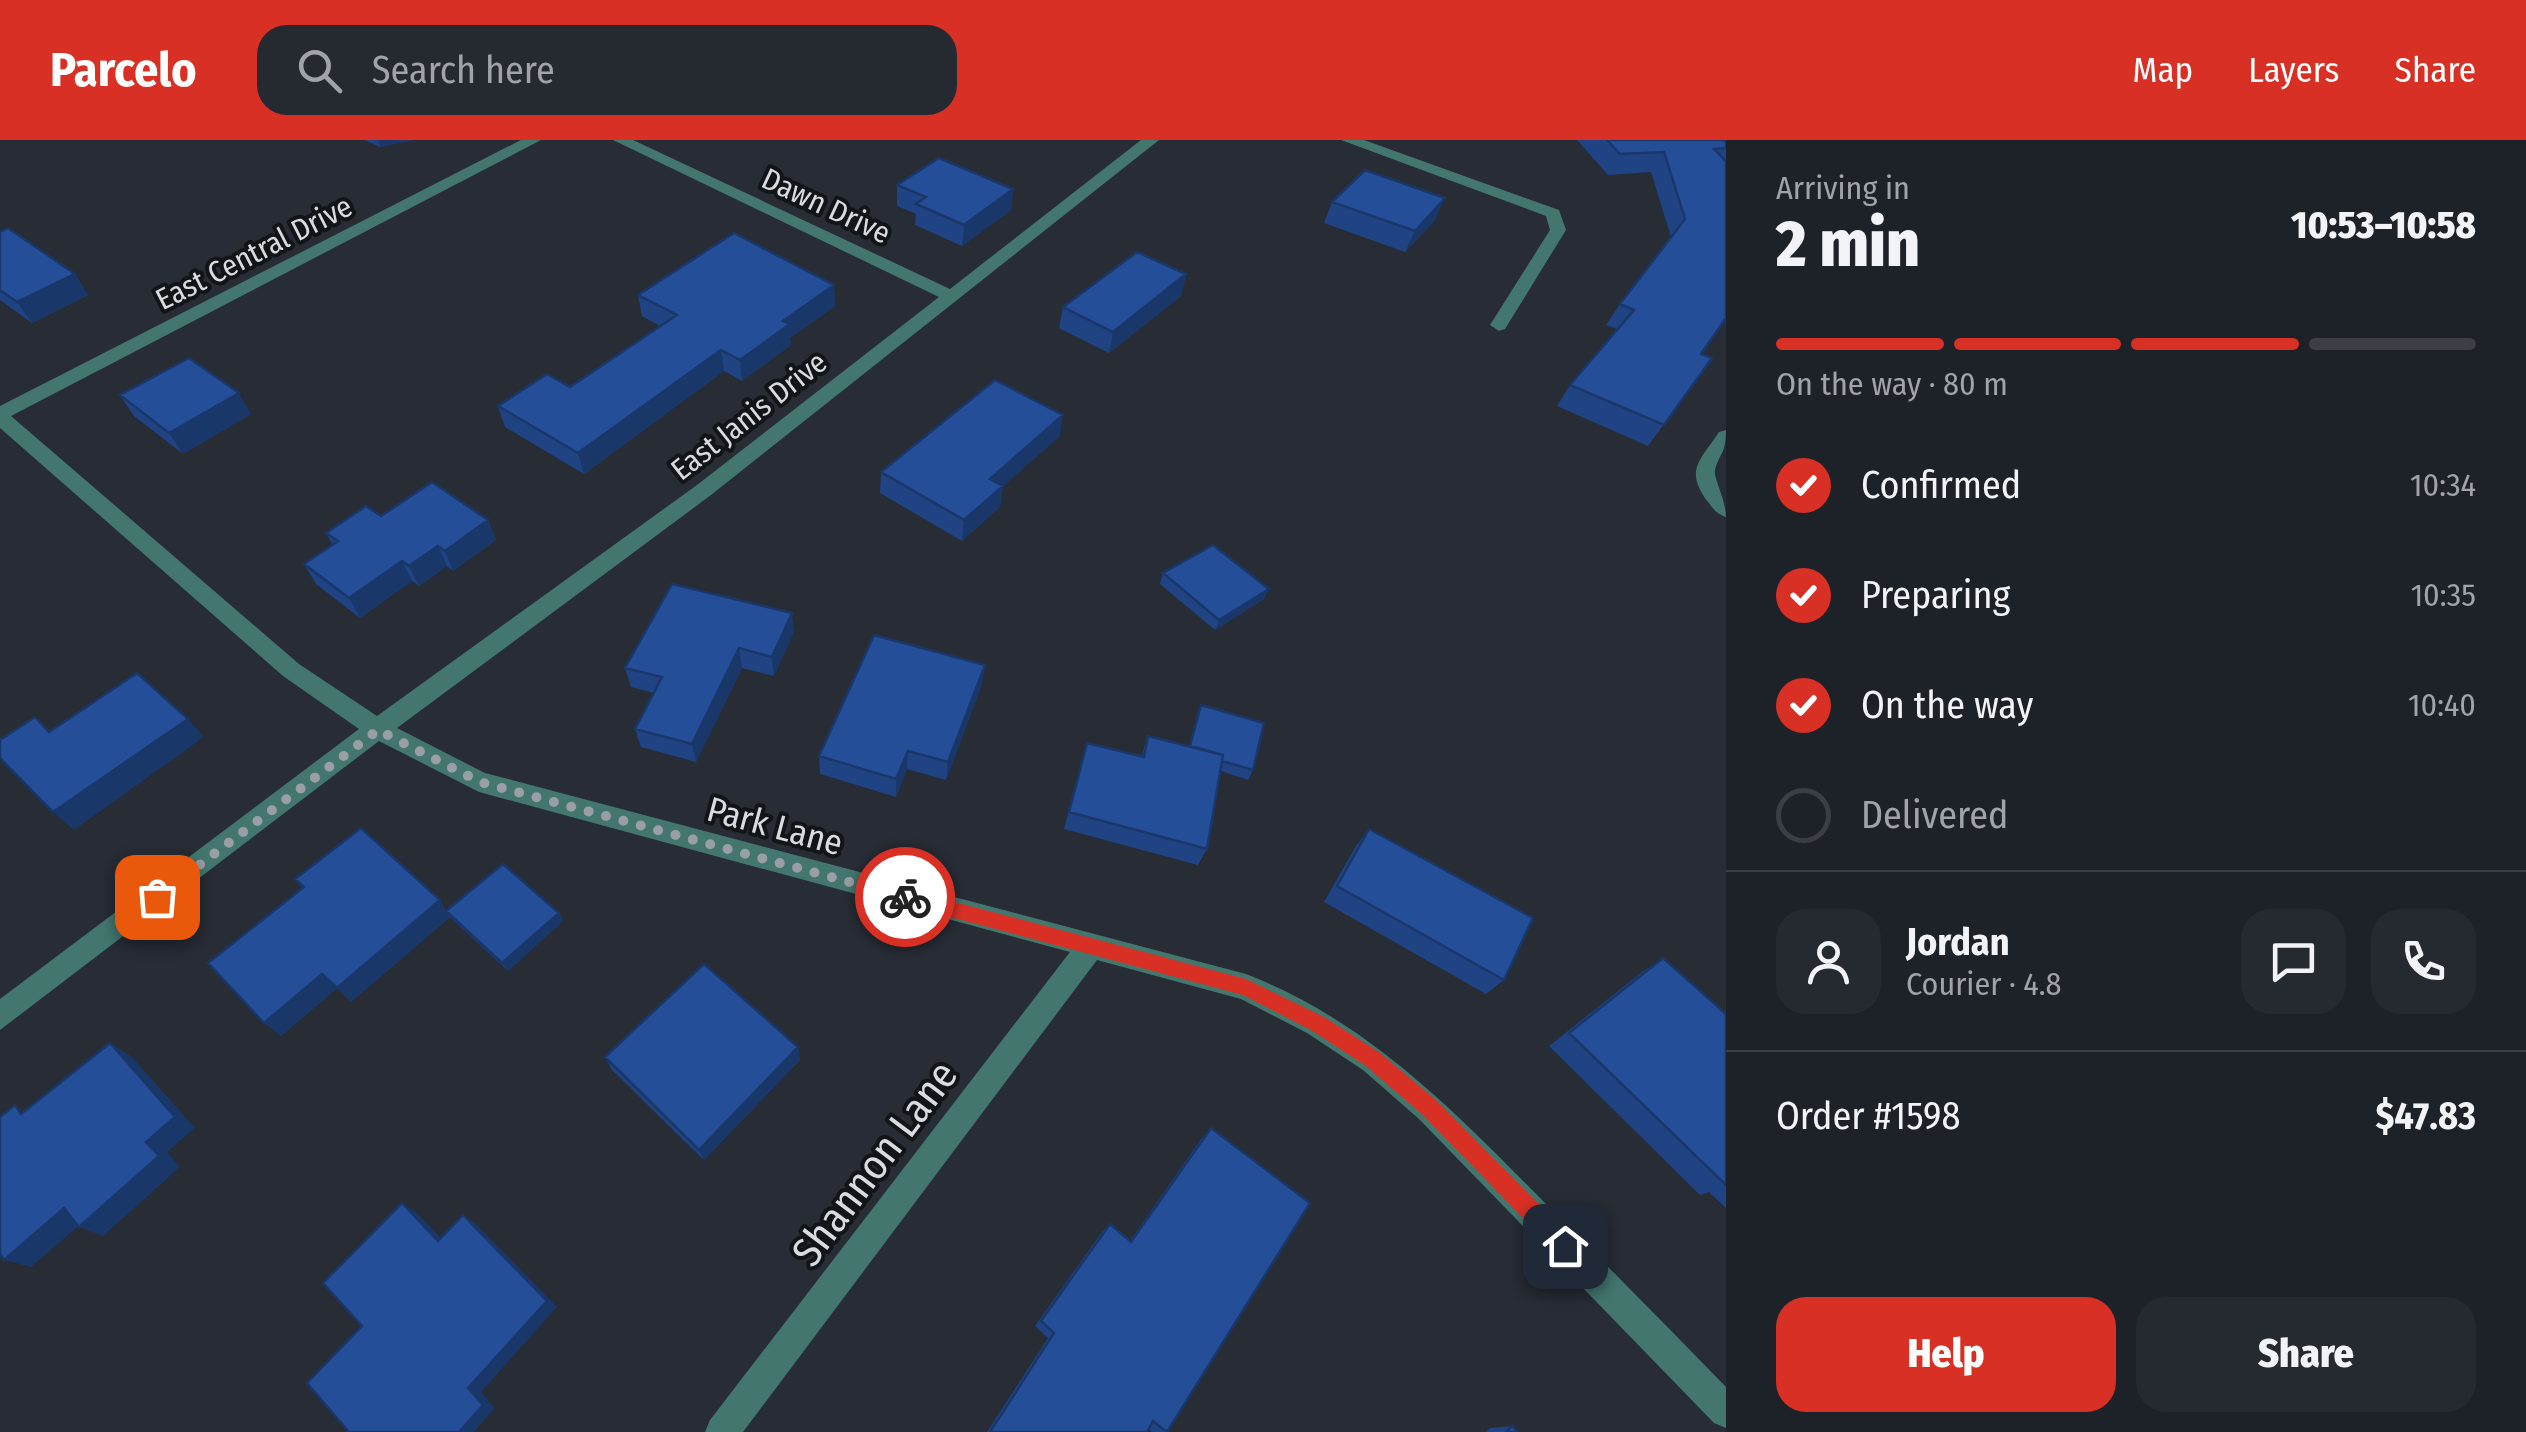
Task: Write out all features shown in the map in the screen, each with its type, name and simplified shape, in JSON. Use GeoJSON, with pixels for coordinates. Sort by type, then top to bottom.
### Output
{"type":"FeatureCollection","features":[{"type":"Feature","properties":{"kind":"street","name":"East Central Drive"},"geometry":{"type":"LineString","coordinates":[[0,416],[533,140]]}},
{"type":"Feature","properties":{"kind":"street","name":"Dawn Drive"},"geometry":{"type":"LineString","coordinates":[[621,140],[953,297]]}},
{"type":"Feature","properties":{"kind":"street","name":"East Janis Drive"},"geometry":{"type":"LineString","coordinates":[[0,1016],[704,490],[1151,140]]}},
{"type":"Feature","properties":{"kind":"street"},"geometry":{"type":"LineString","coordinates":[[1349,140],[1553,213],[1558,230],[1499,324]]}},
{"type":"Feature","properties":{"kind":"street","name":"Park Lane"},"geometry":{"type":"LineString","coordinates":[[0,416],[290,670],[378,730],[480,782],[1246,987],[1317,1023],[1373,1060],[1430,1108],[1726,1411]]}},
{"type":"Feature","properties":{"kind":"street"},"geometry":{"type":"LineString","coordinates":[[1726,437],[1706,469],[1705,483],[1726,510]]}},
{"type":"Feature","properties":{"kind":"street","name":"Shannon Lane"},"geometry":{"type":"LineString","coordinates":[[722,1432],[1092,944]]}},
{"type":"Feature","properties":{"kind":"building"},"geometry":{"type":"Polygon","coordinates":[[[1607,140],[1726,141],[1726,148],[1714,149],[1726,161],[1726,318],[1701,354],[1712,358],[1664,425],[1570,385],[1634,310],[1620,304],[1685,219],[1664,152],[1620,154],[1607,140]]]}},
{"type":"Feature","properties":{"kind":"building"},"geometry":{"type":"Polygon","coordinates":[[[939,158],[1013,189],[964,225],[916,204],[926,197],[897,185],[939,158]]]}},
{"type":"Feature","properties":{"kind":"building"},"geometry":{"type":"Polygon","coordinates":[[[1365,170],[1445,198],[1415,231],[1332,202],[1365,170]]]}},
{"type":"Feature","properties":{"kind":"building"},"geometry":{"type":"Polygon","coordinates":[[[8,228],[75,274],[17,302],[0,290],[0,232],[8,228]]]}},
{"type":"Feature","properties":{"kind":"building"},"geometry":{"type":"Polygon","coordinates":[[[734,233],[834,285],[783,321],[790,324],[740,360],[721,350],[578,453],[498,406],[547,374],[570,387],[677,315],[638,295],[734,233]]]}},
{"type":"Feature","properties":{"kind":"building"},"geometry":{"type":"Polygon","coordinates":[[[1137,252],[1186,274],[1113,332],[1063,307],[1137,252]]]}},
{"type":"Feature","properties":{"kind":"building"},"geometry":{"type":"Polygon","coordinates":[[[189,358],[239,393],[169,433],[120,395],[189,358]]]}},
{"type":"Feature","properties":{"kind":"building"},"geometry":{"type":"Polygon","coordinates":[[[995,380],[1063,415],[990,479],[1003,486],[964,520],[881,472],[995,380]]]}},
{"type":"Feature","properties":{"kind":"building"},"geometry":{"type":"Polygon","coordinates":[[[432,482],[488,520],[445,551],[438,546],[409,566],[402,561],[349,598],[304,564],[338,541],[326,533],[366,506],[381,516],[432,482]]]}},
{"type":"Feature","properties":{"kind":"building"},"geometry":{"type":"Polygon","coordinates":[[[1213,545],[1269,589],[1219,620],[1163,573],[1213,545]]]}},
{"type":"Feature","properties":{"kind":"building"},"geometry":{"type":"Polygon","coordinates":[[[672,584],[792,613],[772,657],[739,648],[692,744],[635,729],[662,677],[625,668],[672,584]]]}},
{"type":"Feature","properties":{"kind":"building"},"geometry":{"type":"Polygon","coordinates":[[[874,635],[985,665],[948,762],[908,751],[896,779],[819,756],[874,635]]]}},
{"type":"Feature","properties":{"kind":"building"},"geometry":{"type":"Polygon","coordinates":[[[137,673],[188,719],[53,812],[0,758],[0,740],[35,717],[49,732],[137,673]]]}},
{"type":"Feature","properties":{"kind":"building"},"geometry":{"type":"Polygon","coordinates":[[[1201,705],[1264,723],[1253,770],[1222,761],[1223,755],[1190,746],[1201,705]]]}},
{"type":"Feature","properties":{"kind":"building"},"geometry":{"type":"Polygon","coordinates":[[[1148,736],[1223,755],[1207,849],[1069,812],[1087,743],[1144,757],[1148,736]]]}},
{"type":"Feature","properties":{"kind":"building"},"geometry":{"type":"Polygon","coordinates":[[[361,828],[440,900],[337,988],[322,974],[264,1023],[208,963],[304,887],[295,879],[361,828]]]}},
{"type":"Feature","properties":{"kind":"building"},"geometry":{"type":"Polygon","coordinates":[[[1369,829],[1533,918],[1504,980],[1337,886],[1369,829]]]}},
{"type":"Feature","properties":{"kind":"building"},"geometry":{"type":"Polygon","coordinates":[[[503,864],[559,913],[502,963],[446,911],[503,864]]]}},
{"type":"Feature","properties":{"kind":"building"},"geometry":{"type":"Polygon","coordinates":[[[1663,958],[1726,1014],[1726,1185],[1569,1033],[1663,958]]]}},
{"type":"Feature","properties":{"kind":"building"},"geometry":{"type":"Polygon","coordinates":[[[704,964],[798,1047],[699,1150],[605,1057],[704,964]]]}},
{"type":"Feature","properties":{"kind":"building"},"geometry":{"type":"Polygon","coordinates":[[[110,1043],[175,1117],[146,1142],[159,1156],[79,1227],[64,1208],[4,1260],[0,1254],[0,1117],[15,1105],[21,1114],[110,1043]]]}},
{"type":"Feature","properties":{"kind":"building"},"geometry":{"type":"Polygon","coordinates":[[[1211,1128],[1310,1203],[1167,1432],[1153,1421],[1147,1432],[990,1432],[1054,1333],[1041,1321],[1110,1224],[1131,1242],[1211,1128]]]}},
{"type":"Feature","properties":{"kind":"building"},"geometry":{"type":"Polygon","coordinates":[[[402,1203],[438,1241],[463,1215],[547,1301],[468,1388],[483,1405],[459,1432],[349,1432],[307,1383],[362,1326],[323,1283],[402,1203]]]}},
{"type":"Feature","properties":{"kind":"way so far"},"geometry":{"type":"LineString","coordinates":[[157,897],[378,730],[480,782],[905,897]]}},
{"type":"Feature","properties":{"kind":"route"},"geometry":{"type":"LineString","coordinates":[[905,897],[1246,987],[1317,1023],[1373,1060],[1430,1108],[1565,1246]]}}]}
